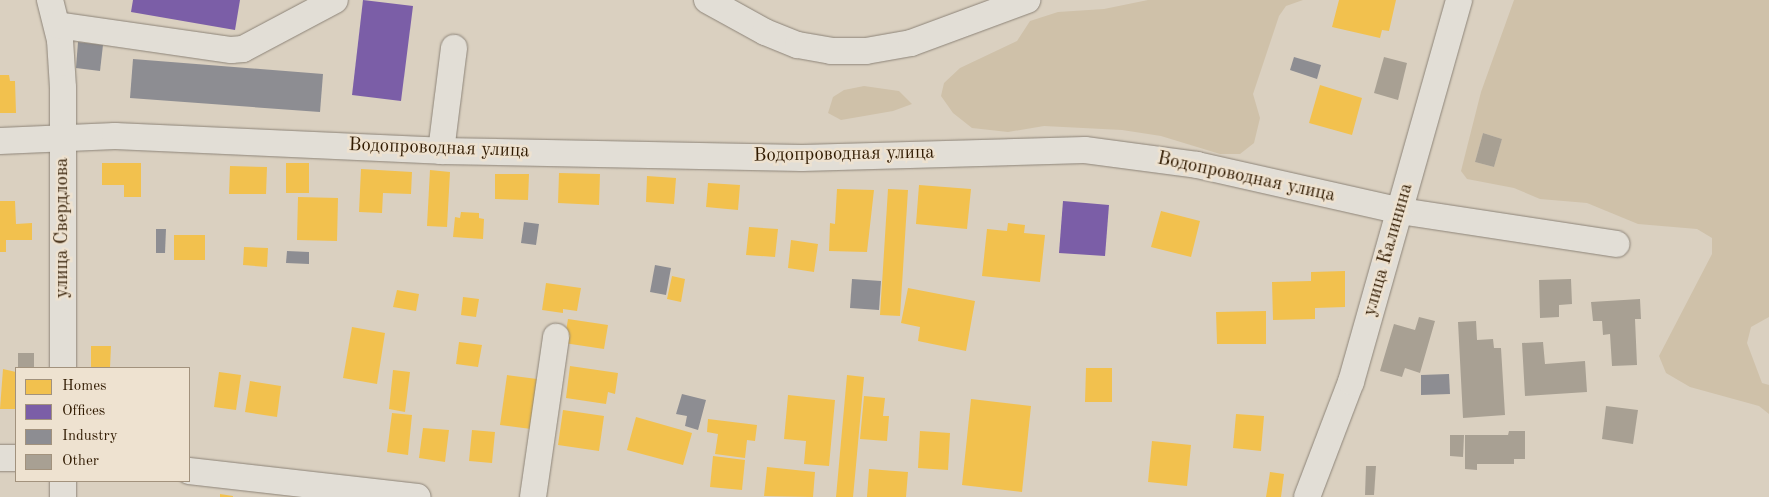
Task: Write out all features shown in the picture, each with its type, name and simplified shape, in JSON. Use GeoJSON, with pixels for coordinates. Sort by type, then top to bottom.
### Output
{"type":"FeatureCollection","features":[{"type":"Feature","properties":{"kind":"street","name":"улица Свердлова"},"geometry":{"type":"LineString","coordinates":[[50,0],[57,25],[63,88],[63,367]]}},
{"type":"Feature","properties":{"kind":"street"},"geometry":{"type":"LineString","coordinates":[[57,25],[231,50],[244,49],[335,0]]}},
{"type":"Feature","properties":{"kind":"street"},"geometry":{"type":"LineString","coordinates":[[707,0],[765,32],[798,45],[831,51],[866,51],[911,43],[1027,0]]}},
{"type":"Feature","properties":{"kind":"street","name":"улица Калинина"},"geometry":{"type":"LineString","coordinates":[[1307,497],[1346,398],[1401,211],[1459,0]]}},
{"type":"Feature","properties":{"kind":"street"},"geometry":{"type":"LineString","coordinates":[[441,151],[454,48]]}},
{"type":"Feature","properties":{"kind":"street","name":"Водопроводная улица"},"geometry":{"type":"LineString","coordinates":[[0,140],[115,136],[441,151],[802,158],[1085,150],[1197,165],[1401,211],[1616,244]]}},
{"type":"Feature","properties":{"kind":"street"},"geometry":{"type":"LineString","coordinates":[[533,497],[556,337]]}},
{"type":"Feature","properties":{"kind":"street"},"geometry":{"type":"LineString","coordinates":[[0,458],[15,458]]}},
{"type":"Feature","properties":{"kind":"street"},"geometry":{"type":"LineString","coordinates":[[190,471],[418,497]]}},
{"type":"Feature","properties":{"kind":"street"},"geometry":{"type":"LineString","coordinates":[[63,482],[63,497]]}},
{"type":"Feature","properties":{"kind":"shaded area"},"geometry":{"type":"Polygon","coordinates":[[[1148,0],[1303,0],[1286,6],[1279,16],[1253,94],[1260,118],[1254,143],[1240,154],[1220,154],[1161,136],[1122,130],[1044,126],[1008,132],[972,128],[953,113],[941,96],[944,83],[960,68],[1017,41],[1030,21],[1058,12],[1104,9],[1148,0]]]}},
{"type":"Feature","properties":{"kind":"shaded area"},"geometry":{"type":"Polygon","coordinates":[[[1514,0],[1769,0],[1769,317],[1751,327],[1747,343],[1762,383],[1769,385],[1769,414],[1759,406],[1690,387],[1666,373],[1659,356],[1712,254],[1712,238],[1697,229],[1638,224],[1587,203],[1540,199],[1514,188],[1467,179],[1461,171],[1481,92],[1514,0]],[[1483,133],[1475,162],[1494,167],[1502,139],[1483,133]]]}},
{"type":"Feature","properties":{"kind":"shaded area"},"geometry":{"type":"Polygon","coordinates":[[[864,86],[899,91],[912,104],[893,111],[841,120],[828,113],[833,97],[844,90],[864,86]]]}},
{"type":"Feature","properties":{"kind":"building: Homes"},"geometry":{"type":"Polygon","coordinates":[[[1339,0],[1396,0],[1389,31],[1382,30],[1380,38],[1332,27],[1339,0]]]}},
{"type":"Feature","properties":{"kind":"building: Homes"},"geometry":{"type":"Polygon","coordinates":[[[0,75],[9,75],[10,81],[15,81],[16,113],[0,113],[0,75]]]}},
{"type":"Feature","properties":{"kind":"building: Homes"},"geometry":{"type":"Polygon","coordinates":[[[1320,85],[1362,98],[1352,135],[1309,123],[1320,85]]]}},
{"type":"Feature","properties":{"kind":"building: Homes"},"geometry":{"type":"Polygon","coordinates":[[[102,163],[141,163],[141,197],[124,197],[124,185],[102,185],[102,163]]]}},
{"type":"Feature","properties":{"kind":"building: Homes"},"geometry":{"type":"Polygon","coordinates":[[[286,163],[309,163],[309,193],[286,193],[286,163]]]}},
{"type":"Feature","properties":{"kind":"building: Homes"},"geometry":{"type":"Polygon","coordinates":[[[230,166],[267,167],[266,194],[229,194],[230,166]]]}},
{"type":"Feature","properties":{"kind":"building: Homes"},"geometry":{"type":"Polygon","coordinates":[[[361,169],[412,172],[411,194],[383,193],[382,213],[359,212],[361,169]]]}},
{"type":"Feature","properties":{"kind":"building: Homes"},"geometry":{"type":"Polygon","coordinates":[[[430,170],[450,172],[447,227],[427,226],[430,170]]]}},
{"type":"Feature","properties":{"kind":"building: Homes"},"geometry":{"type":"Polygon","coordinates":[[[559,173],[600,174],[599,205],[558,203],[559,173]]]}},
{"type":"Feature","properties":{"kind":"building: Homes"},"geometry":{"type":"Polygon","coordinates":[[[495,174],[529,174],[528,200],[495,199],[495,174]]]}},
{"type":"Feature","properties":{"kind":"building: Homes"},"geometry":{"type":"Polygon","coordinates":[[[647,176],[676,178],[674,204],[646,202],[647,176]]]}},
{"type":"Feature","properties":{"kind":"building: Homes"},"geometry":{"type":"Polygon","coordinates":[[[708,183],[740,185],[738,210],[706,207],[708,183]]]}},
{"type":"Feature","properties":{"kind":"building: Homes"},"geometry":{"type":"Polygon","coordinates":[[[919,185],[971,189],[967,229],[916,224],[919,185]]]}},
{"type":"Feature","properties":{"kind":"building: Homes"},"geometry":{"type":"Polygon","coordinates":[[[837,189],[874,190],[867,252],[829,251],[830,223],[835,224],[837,189]]]}},
{"type":"Feature","properties":{"kind":"building: Homes"},"geometry":{"type":"Polygon","coordinates":[[[888,189],[908,190],[900,316],[880,315],[888,189]]]}},
{"type":"Feature","properties":{"kind":"building: Homes"},"geometry":{"type":"Polygon","coordinates":[[[298,197],[338,198],[337,241],[297,240],[298,197]]]}},
{"type":"Feature","properties":{"kind":"building: Homes"},"geometry":{"type":"Polygon","coordinates":[[[0,201],[15,201],[16,224],[32,223],[32,240],[6,240],[6,252],[0,252],[0,201]]]}},
{"type":"Feature","properties":{"kind":"building: Homes"},"geometry":{"type":"Polygon","coordinates":[[[1161,211],[1200,221],[1191,257],[1151,247],[1161,211]]]}},
{"type":"Feature","properties":{"kind":"building: Homes"},"geometry":{"type":"Polygon","coordinates":[[[461,212],[479,213],[479,218],[484,219],[483,239],[453,237],[455,217],[460,218],[461,212]]]}},
{"type":"Feature","properties":{"kind":"building: Homes"},"geometry":{"type":"Polygon","coordinates":[[[1008,223],[1025,225],[1024,233],[1045,235],[1040,282],[982,276],[987,229],[1007,231],[1008,223]]]}},
{"type":"Feature","properties":{"kind":"building: Homes"},"geometry":{"type":"Polygon","coordinates":[[[749,227],[778,229],[775,257],[746,255],[749,227]]]}},
{"type":"Feature","properties":{"kind":"building: Homes"},"geometry":{"type":"Polygon","coordinates":[[[174,235],[205,235],[205,260],[174,260],[174,235]]]}},
{"type":"Feature","properties":{"kind":"building: Homes"},"geometry":{"type":"Polygon","coordinates":[[[791,240],[818,244],[814,272],[788,268],[791,240]]]}},
{"type":"Feature","properties":{"kind":"building: Homes"},"geometry":{"type":"Polygon","coordinates":[[[244,247],[268,248],[267,267],[243,265],[244,247]]]}},
{"type":"Feature","properties":{"kind":"building: Homes"},"geometry":{"type":"Polygon","coordinates":[[[1345,271],[1345,307],[1315,308],[1315,319],[1273,320],[1272,282],[1311,281],[1311,272],[1345,271]]]}},
{"type":"Feature","properties":{"kind":"building: Homes"},"geometry":{"type":"Polygon","coordinates":[[[672,276],[685,279],[681,302],[667,299],[672,276]]]}},
{"type":"Feature","properties":{"kind":"building: Homes"},"geometry":{"type":"Polygon","coordinates":[[[546,283],[581,288],[577,311],[563,309],[563,313],[542,310],[546,283]]]}},
{"type":"Feature","properties":{"kind":"building: Homes"},"geometry":{"type":"Polygon","coordinates":[[[908,288],[975,301],[966,351],[918,341],[920,327],[901,323],[908,288]]]}},
{"type":"Feature","properties":{"kind":"building: Homes"},"geometry":{"type":"Polygon","coordinates":[[[397,290],[419,294],[416,311],[393,307],[397,290]]]}},
{"type":"Feature","properties":{"kind":"building: Homes"},"geometry":{"type":"Polygon","coordinates":[[[463,297],[479,299],[476,317],[461,315],[463,297]]]}},
{"type":"Feature","properties":{"kind":"building: Homes"},"geometry":{"type":"Polygon","coordinates":[[[1266,311],[1266,344],[1217,344],[1216,312],[1266,311]]]}},
{"type":"Feature","properties":{"kind":"building: Homes"},"geometry":{"type":"Polygon","coordinates":[[[568,319],[608,325],[604,349],[564,343],[568,319]]]}},
{"type":"Feature","properties":{"kind":"building: Homes"},"geometry":{"type":"Polygon","coordinates":[[[352,327],[385,333],[377,384],[343,378],[352,327]]]}},
{"type":"Feature","properties":{"kind":"building: Homes"},"geometry":{"type":"Polygon","coordinates":[[[459,342],[482,345],[478,367],[456,364],[459,342]]]}},
{"type":"Feature","properties":{"kind":"building: Homes"},"geometry":{"type":"Polygon","coordinates":[[[91,346],[111,346],[110,367],[91,367],[91,346]]]}},
{"type":"Feature","properties":{"kind":"building: Homes"},"geometry":{"type":"Polygon","coordinates":[[[570,366],[618,373],[615,394],[608,392],[606,404],[566,398],[570,366]]]}},
{"type":"Feature","properties":{"kind":"building: Homes"},"geometry":{"type":"Polygon","coordinates":[[[1086,368],[1112,368],[1112,402],[1085,402],[1086,368]]]}},
{"type":"Feature","properties":{"kind":"building: Homes"},"geometry":{"type":"Polygon","coordinates":[[[3,369],[15,372],[15,409],[0,409],[3,369]]]}},
{"type":"Feature","properties":{"kind":"building: Homes"},"geometry":{"type":"Polygon","coordinates":[[[393,370],[410,372],[405,412],[389,409],[393,370]]]}},
{"type":"Feature","properties":{"kind":"building: Homes"},"geometry":{"type":"Polygon","coordinates":[[[219,372],[241,375],[236,410],[214,407],[219,372]]]}},
{"type":"Feature","properties":{"kind":"building: Homes"},"geometry":{"type":"Polygon","coordinates":[[[507,375],[537,379],[531,429],[500,425],[507,375]]]}},
{"type":"Feature","properties":{"kind":"building: Homes"},"geometry":{"type":"Polygon","coordinates":[[[847,375],[864,377],[853,497],[836,497],[847,375]]]}},
{"type":"Feature","properties":{"kind":"building: Homes"},"geometry":{"type":"Polygon","coordinates":[[[250,381],[281,386],[277,417],[245,412],[250,381]]]}},
{"type":"Feature","properties":{"kind":"building: Homes"},"geometry":{"type":"Polygon","coordinates":[[[788,395],[835,400],[829,466],[804,464],[806,441],[784,439],[788,395]]]}},
{"type":"Feature","properties":{"kind":"building: Homes"},"geometry":{"type":"Polygon","coordinates":[[[864,396],[885,398],[883,416],[889,416],[887,441],[860,439],[864,396]]]}},
{"type":"Feature","properties":{"kind":"building: Homes"},"geometry":{"type":"Polygon","coordinates":[[[971,399],[1031,406],[1022,492],[962,485],[971,399]]]}},
{"type":"Feature","properties":{"kind":"building: Homes"},"geometry":{"type":"Polygon","coordinates":[[[563,410],[604,416],[599,451],[558,445],[563,410]]]}},
{"type":"Feature","properties":{"kind":"building: Homes"},"geometry":{"type":"Polygon","coordinates":[[[392,413],[412,415],[408,455],[387,452],[392,413]]]}},
{"type":"Feature","properties":{"kind":"building: Homes"},"geometry":{"type":"Polygon","coordinates":[[[1236,414],[1264,416],[1261,451],[1233,448],[1236,414]]]}},
{"type":"Feature","properties":{"kind":"building: Homes"},"geometry":{"type":"Polygon","coordinates":[[[636,417],[692,433],[683,465],[627,450],[636,417]]]}},
{"type":"Feature","properties":{"kind":"building: Homes"},"geometry":{"type":"Polygon","coordinates":[[[708,419],[757,425],[755,441],[747,440],[745,458],[715,454],[718,434],[707,432],[708,419]]]}},
{"type":"Feature","properties":{"kind":"building: Homes"},"geometry":{"type":"Polygon","coordinates":[[[423,428],[449,430],[445,462],[419,458],[423,428]]]}},
{"type":"Feature","properties":{"kind":"building: Homes"},"geometry":{"type":"Polygon","coordinates":[[[472,430],[495,432],[492,463],[469,461],[472,430]]]}},
{"type":"Feature","properties":{"kind":"building: Homes"},"geometry":{"type":"Polygon","coordinates":[[[920,431],[950,433],[948,470],[918,468],[920,431]]]}},
{"type":"Feature","properties":{"kind":"building: Homes"},"geometry":{"type":"Polygon","coordinates":[[[1152,441],[1191,445],[1187,486],[1148,482],[1152,441]]]}},
{"type":"Feature","properties":{"kind":"building: Homes"},"geometry":{"type":"Polygon","coordinates":[[[713,456],[745,460],[742,490],[710,487],[713,456]]]}},
{"type":"Feature","properties":{"kind":"building: Homes"},"geometry":{"type":"Polygon","coordinates":[[[767,467],[815,472],[813,497],[764,496],[767,467]]]}},
{"type":"Feature","properties":{"kind":"building: Homes"},"geometry":{"type":"Polygon","coordinates":[[[869,469],[908,472],[906,497],[867,497],[869,469]]]}},
{"type":"Feature","properties":{"kind":"building: Homes"},"geometry":{"type":"Polygon","coordinates":[[[1270,472],[1284,474],[1281,497],[1266,497],[1270,472]]]}},
{"type":"Feature","properties":{"kind":"building: Homes"},"geometry":{"type":"Polygon","coordinates":[[[220,494],[233,496],[233,497],[220,497],[220,494]]]}},
{"type":"Feature","properties":{"kind":"building: Offices"},"geometry":{"type":"Polygon","coordinates":[[[133,0],[240,0],[235,30],[131,12],[133,0]]]}},
{"type":"Feature","properties":{"kind":"building: Offices"},"geometry":{"type":"Polygon","coordinates":[[[363,0],[413,6],[401,101],[352,95],[363,0]]]}},
{"type":"Feature","properties":{"kind":"building: Offices"},"geometry":{"type":"Polygon","coordinates":[[[1063,201],[1109,205],[1105,256],[1059,253],[1063,201]]]}},
{"type":"Feature","properties":{"kind":"building: Industry"},"geometry":{"type":"Polygon","coordinates":[[[78,42],[103,45],[100,71],[76,68],[78,42]]]}},
{"type":"Feature","properties":{"kind":"building: Industry"},"geometry":{"type":"Polygon","coordinates":[[[1294,57],[1321,65],[1317,79],[1290,70],[1294,57]]]}},
{"type":"Feature","properties":{"kind":"building: Industry"},"geometry":{"type":"Polygon","coordinates":[[[133,59],[323,74],[320,112],[130,98],[133,59]]]}},
{"type":"Feature","properties":{"kind":"building: Industry"},"geometry":{"type":"Polygon","coordinates":[[[524,222],[539,224],[536,245],[521,243],[524,222]]]}},
{"type":"Feature","properties":{"kind":"building: Industry"},"geometry":{"type":"Polygon","coordinates":[[[156,229],[166,229],[165,253],[156,253],[156,229]]]}},
{"type":"Feature","properties":{"kind":"building: Industry"},"geometry":{"type":"Polygon","coordinates":[[[287,251],[309,252],[309,264],[286,263],[287,251]]]}},
{"type":"Feature","properties":{"kind":"building: Industry"},"geometry":{"type":"Polygon","coordinates":[[[655,265],[671,268],[666,295],[650,292],[655,265]]]}},
{"type":"Feature","properties":{"kind":"building: Industry"},"geometry":{"type":"Polygon","coordinates":[[[852,279],[881,281],[879,310],[850,308],[852,279]]]}},
{"type":"Feature","properties":{"kind":"building: Industry"},"geometry":{"type":"Polygon","coordinates":[[[1449,374],[1450,394],[1421,395],[1421,375],[1449,374]]]}},
{"type":"Feature","properties":{"kind":"building: Industry"},"geometry":{"type":"Polygon","coordinates":[[[682,394],[706,400],[698,430],[685,426],[687,416],[676,414],[682,394]]]}},
{"type":"Feature","properties":{"kind":"building: Other"},"geometry":{"type":"Polygon","coordinates":[[[1384,57],[1407,63],[1398,100],[1374,93],[1384,57]]]}},
{"type":"Feature","properties":{"kind":"building: Other"},"geometry":{"type":"Polygon","coordinates":[[[1483,133],[1502,139],[1494,167],[1475,162],[1483,133]]]}},
{"type":"Feature","properties":{"kind":"building: Other"},"geometry":{"type":"Polygon","coordinates":[[[1571,279],[1572,304],[1559,305],[1559,317],[1540,318],[1539,280],[1571,279]]]}},
{"type":"Feature","properties":{"kind":"building: Other"},"geometry":{"type":"Polygon","coordinates":[[[1640,299],[1641,319],[1635,319],[1637,365],[1612,366],[1610,334],[1603,335],[1602,321],[1593,321],[1591,302],[1640,299]]]}},
{"type":"Feature","properties":{"kind":"building: Other"},"geometry":{"type":"Polygon","coordinates":[[[1419,317],[1435,321],[1420,373],[1405,368],[1402,377],[1380,371],[1394,324],[1415,330],[1419,317]]]}},
{"type":"Feature","properties":{"kind":"building: Other"},"geometry":{"type":"Polygon","coordinates":[[[1476,321],[1477,340],[1493,339],[1494,348],[1501,348],[1505,415],[1463,418],[1458,322],[1476,321]]]}},
{"type":"Feature","properties":{"kind":"building: Other"},"geometry":{"type":"Polygon","coordinates":[[[1543,342],[1545,364],[1585,361],[1587,392],[1525,396],[1522,343],[1543,342]]]}},
{"type":"Feature","properties":{"kind":"building: Other"},"geometry":{"type":"Polygon","coordinates":[[[18,353],[34,353],[34,367],[18,367],[18,353]]]}},
{"type":"Feature","properties":{"kind":"building: Other"},"geometry":{"type":"Polygon","coordinates":[[[1606,406],[1638,410],[1633,444],[1602,439],[1606,406]]]}},
{"type":"Feature","properties":{"kind":"building: Other"},"geometry":{"type":"Polygon","coordinates":[[[1509,431],[1525,431],[1525,459],[1514,459],[1514,464],[1477,464],[1477,470],[1465,469],[1465,435],[1508,435],[1509,431]]]}},
{"type":"Feature","properties":{"kind":"building: Other"},"geometry":{"type":"Polygon","coordinates":[[[1450,435],[1464,435],[1463,457],[1450,456],[1450,435]]]}},
{"type":"Feature","properties":{"kind":"building: Other"},"geometry":{"type":"Polygon","coordinates":[[[1366,466],[1376,466],[1374,495],[1365,495],[1366,466]]]}}]}
